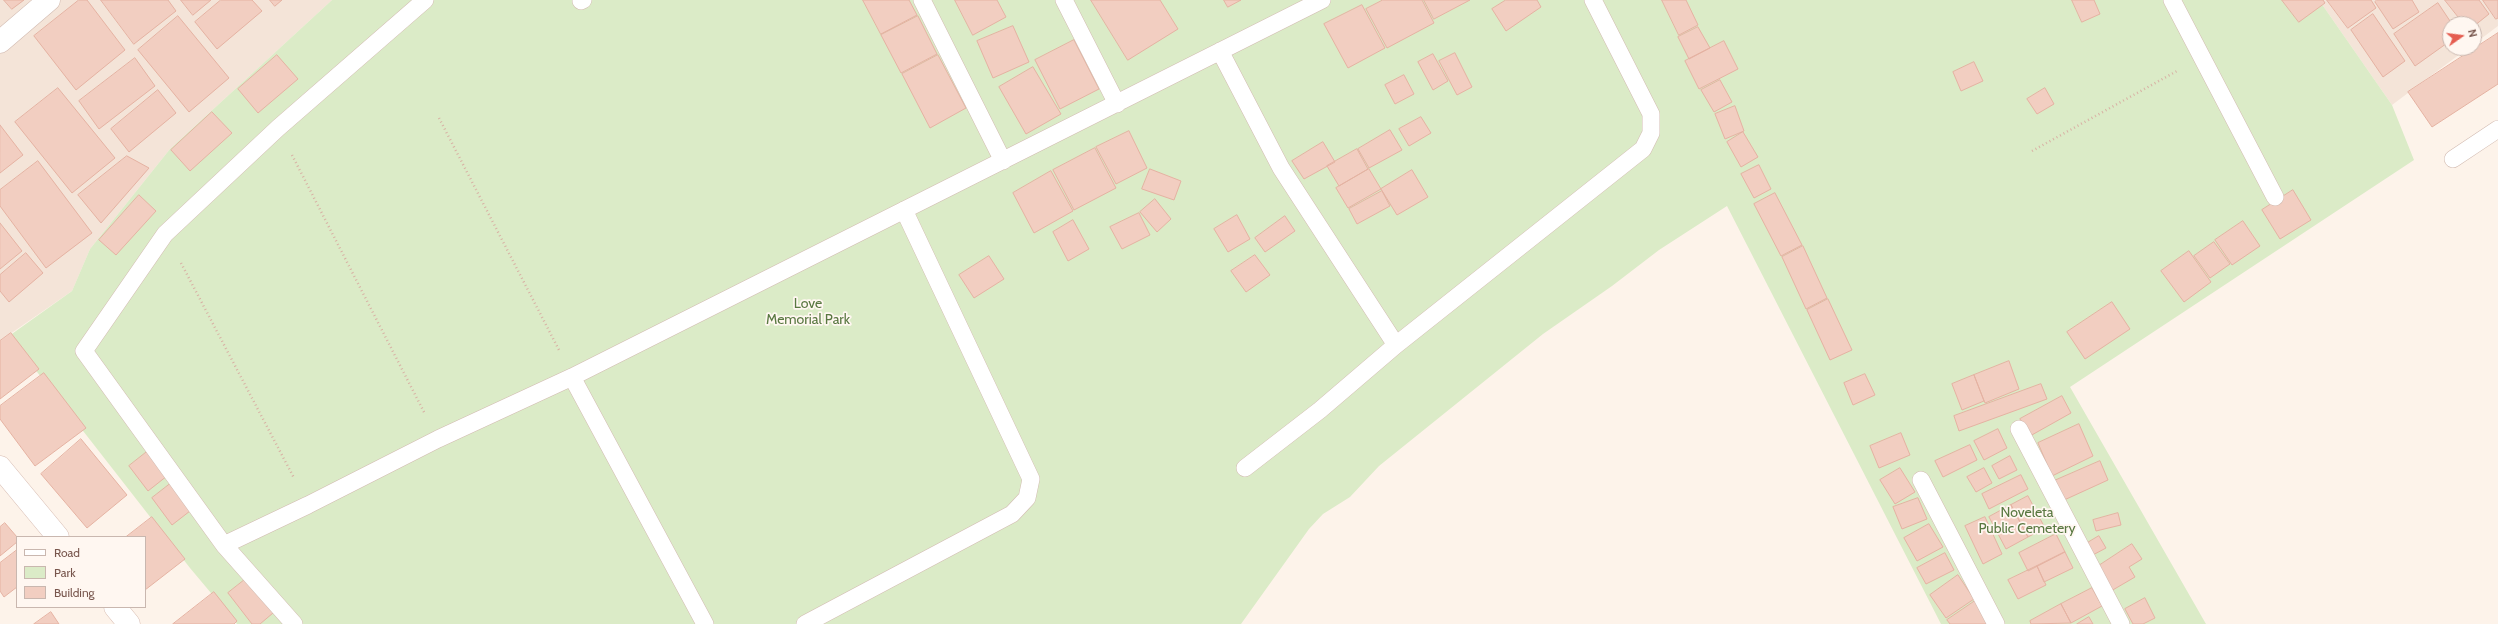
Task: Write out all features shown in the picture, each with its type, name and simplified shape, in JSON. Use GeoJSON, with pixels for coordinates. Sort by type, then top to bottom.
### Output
{"type":"FeatureCollection","features":[{"type":"Feature","properties":{"kind":"street"},"geometry":{"type":"LineString","coordinates":[[0,42],[50,0]]}},
{"type":"Feature","properties":{"kind":"street"},"geometry":{"type":"LineString","coordinates":[[0,467],[57,536]]}},
{"type":"Feature","properties":{"kind":"street"},"geometry":{"type":"LineString","coordinates":[[116,608],[129,624]]}},
{"type":"Feature","properties":{"kind":"lane"},"geometry":{"type":"LineString","coordinates":[[294,624],[224,545],[84,351],[165,234],[278,128],[425,0]]}},
{"type":"Feature","properties":{"kind":"lane"},"geometry":{"type":"LineString","coordinates":[[922,0],[1003,162]]}},
{"type":"Feature","properties":{"kind":"lane"},"geometry":{"type":"LineString","coordinates":[[1064,0],[1117,104]]}},
{"type":"Feature","properties":{"kind":"lane"},"geometry":{"type":"LineString","coordinates":[[224,545],[308,506],[438,439],[572,377],[904,210],[1003,162],[1322,0]]}},
{"type":"Feature","properties":{"kind":"lane"},"geometry":{"type":"LineString","coordinates":[[1245,468],[1320,410],[1396,345],[1643,149],[1651,133],[1651,114],[1593,0]]}},
{"type":"Feature","properties":{"kind":"lane"},"geometry":{"type":"LineString","coordinates":[[2172,0],[2275,198]]}},
{"type":"Feature","properties":{"kind":"lane"},"geometry":{"type":"LineString","coordinates":[[1220,51],[1281,168],[1396,345]]}},
{"type":"Feature","properties":{"kind":"lane"},"geometry":{"type":"LineString","coordinates":[[2453,159],[2498,129]]}},
{"type":"Feature","properties":{"kind":"lane"},"geometry":{"type":"LineString","coordinates":[[805,624],[1012,514],[1027,498],[1030,479],[904,210]]}},
{"type":"Feature","properties":{"kind":"lane"},"geometry":{"type":"LineString","coordinates":[[572,377],[705,624]]}},
{"type":"Feature","properties":{"kind":"lane"},"geometry":{"type":"LineString","coordinates":[[2019,429],[2121,624]]}},
{"type":"Feature","properties":{"kind":"lane"},"geometry":{"type":"LineString","coordinates":[[1921,480],[1996,624]]}},
{"type":"Feature","properties":{"kind":"path"},"geometry":{"type":"LineString","coordinates":[[2032,151],[2202,58]]}},
{"type":"Feature","properties":{"kind":"path"},"geometry":{"type":"LineString","coordinates":[[439,118],[572,377]]}},
{"type":"Feature","properties":{"kind":"path"},"geometry":{"type":"LineString","coordinates":[[278,128],[438,439]]}},
{"type":"Feature","properties":{"kind":"path"},"geometry":{"type":"LineString","coordinates":[[165,234],[308,506]]}},
{"type":"Feature","properties":{"kind":"shaded area"},"geometry":{"type":"Polygon","coordinates":[[[0,0],[332,0],[170,149],[90,249],[72,291],[0,341],[0,0]]]}},
{"type":"Feature","properties":{"kind":"shaded area"},"geometry":{"type":"Polygon","coordinates":[[[2319,0],[2498,0],[2498,26],[2482,38],[2482,16],[2442,16],[2442,56],[2457,56],[2392,105],[2319,0]]]}},
{"type":"Feature","properties":{"kind":"green space","name":"Love Memorial Park"},"geometry":{"type":"Polygon","coordinates":[[[332,0],[2319,0],[2392,105],[2414,160],[2070,387],[2206,624],[1941,624],[1727,206],[1659,250],[1612,286],[1543,334],[1379,466],[1350,497],[1323,514],[1309,529],[1241,624],[237,624],[190,568],[9,336],[72,291],[90,249],[170,149],[332,0]]]}},
{"type":"Feature","properties":{"kind":"building"},"geometry":{"type":"Polygon","coordinates":[[[4,0],[24,0],[12,9],[4,0]]]}},
{"type":"Feature","properties":{"kind":"building"},"geometry":{"type":"Polygon","coordinates":[[[79,0],[87,0],[125,50],[76,90],[34,36],[79,0]]]}},
{"type":"Feature","properties":{"kind":"building"},"geometry":{"type":"Polygon","coordinates":[[[101,0],[168,0],[176,11],[134,44],[101,0]]]}},
{"type":"Feature","properties":{"kind":"building"},"geometry":{"type":"Polygon","coordinates":[[[181,0],[211,0],[193,15],[181,0]]]}},
{"type":"Feature","properties":{"kind":"building"},"geometry":{"type":"Polygon","coordinates":[[[221,0],[252,0],[262,11],[217,49],[195,22],[221,0]]]}},
{"type":"Feature","properties":{"kind":"building"},"geometry":{"type":"Polygon","coordinates":[[[270,0],[282,0],[275,6],[270,0]]]}},
{"type":"Feature","properties":{"kind":"building"},"geometry":{"type":"Polygon","coordinates":[[[863,0],[909,0],[917,15],[881,34],[863,0]]]}},
{"type":"Feature","properties":{"kind":"building"},"geometry":{"type":"Polygon","coordinates":[[[955,0],[997,0],[1006,17],[973,35],[955,0]]]}},
{"type":"Feature","properties":{"kind":"building"},"geometry":{"type":"Polygon","coordinates":[[[1091,0],[1160,0],[1178,29],[1128,60],[1091,0]]]}},
{"type":"Feature","properties":{"kind":"building"},"geometry":{"type":"Polygon","coordinates":[[[1224,0],[1241,0],[1228,7],[1224,0]]]}},
{"type":"Feature","properties":{"kind":"building"},"geometry":{"type":"Polygon","coordinates":[[[1383,0],[1422,0],[1434,23],[1387,48],[1366,9],[1383,0]]]}},
{"type":"Feature","properties":{"kind":"building"},"geometry":{"type":"Polygon","coordinates":[[[1424,0],[1470,0],[1434,19],[1424,0]]]}},
{"type":"Feature","properties":{"kind":"building"},"geometry":{"type":"Polygon","coordinates":[[[1506,0],[1537,0],[1541,7],[1506,31],[1492,9],[1506,0]]]}},
{"type":"Feature","properties":{"kind":"building"},"geometry":{"type":"Polygon","coordinates":[[[1662,0],[1686,0],[1698,25],[1679,35],[1662,0]]]}},
{"type":"Feature","properties":{"kind":"building"},"geometry":{"type":"Polygon","coordinates":[[[2072,0],[2094,0],[2100,14],[2082,22],[2072,0]]]}},
{"type":"Feature","properties":{"kind":"building"},"geometry":{"type":"Polygon","coordinates":[[[2282,0],[2323,0],[2325,3],[2299,22],[2282,0]]]}},
{"type":"Feature","properties":{"kind":"building"},"geometry":{"type":"Polygon","coordinates":[[[2327,0],[2371,0],[2376,8],[2348,28],[2327,0]]]}},
{"type":"Feature","properties":{"kind":"building"},"geometry":{"type":"Polygon","coordinates":[[[2377,0],[2412,0],[2419,12],[2393,29],[2375,2],[2377,0]]]}},
{"type":"Feature","properties":{"kind":"building"},"geometry":{"type":"Polygon","coordinates":[[[2445,0],[2479,0],[2489,14],[2482,20],[2482,16],[2458,16],[2445,0]]]}},
{"type":"Feature","properties":{"kind":"building"},"geometry":{"type":"Polygon","coordinates":[[[2483,0],[2498,0],[2498,18],[2496,19],[2483,0]]]}},
{"type":"Feature","properties":{"kind":"building"},"geometry":{"type":"Polygon","coordinates":[[[2438,3],[2447,16],[2442,16],[2442,47],[2415,66],[2394,34],[2438,3]]]}},
{"type":"Feature","properties":{"kind":"building"},"geometry":{"type":"Polygon","coordinates":[[[1362,5],[1385,48],[1348,68],[1324,24],[1362,5]]]}},
{"type":"Feature","properties":{"kind":"building"},"geometry":{"type":"Polygon","coordinates":[[[2373,14],[2405,61],[2383,77],[2351,30],[2373,14]]]}},
{"type":"Feature","properties":{"kind":"building"},"geometry":{"type":"Polygon","coordinates":[[[178,16],[229,78],[189,112],[138,50],[178,16]]]}},
{"type":"Feature","properties":{"kind":"building"},"geometry":{"type":"Polygon","coordinates":[[[918,16],[937,54],[901,73],[881,35],[918,16]]]}},
{"type":"Feature","properties":{"kind":"building"},"geometry":{"type":"Polygon","coordinates":[[[1013,26],[1029,62],[993,78],[977,41],[1013,26]]]}},
{"type":"Feature","properties":{"kind":"building"},"geometry":{"type":"Polygon","coordinates":[[[1698,27],[1710,48],[1689,59],[1678,37],[1698,27]]]}},
{"type":"Feature","properties":{"kind":"building"},"geometry":{"type":"Polygon","coordinates":[[[2498,33],[2498,84],[2432,127],[2408,92],[2463,56],[2482,56],[2482,43],[2498,33]]]}},
{"type":"Feature","properties":{"kind":"building"},"geometry":{"type":"Polygon","coordinates":[[[1074,40],[1099,89],[1060,109],[1035,60],[1074,40]]]}},
{"type":"Feature","properties":{"kind":"building"},"geometry":{"type":"Polygon","coordinates":[[[1724,41],[1738,69],[1699,89],[1685,61],[1724,41]]]}},
{"type":"Feature","properties":{"kind":"building"},"geometry":{"type":"Polygon","coordinates":[[[1455,53],[1472,87],[1457,95],[1439,61],[1455,53]]]}},
{"type":"Feature","properties":{"kind":"building"},"geometry":{"type":"Polygon","coordinates":[[[1433,54],[1448,81],[1433,90],[1418,62],[1433,54]]]}},
{"type":"Feature","properties":{"kind":"building"},"geometry":{"type":"Polygon","coordinates":[[[277,55],[298,79],[258,113],[238,89],[277,55]]]}},
{"type":"Feature","properties":{"kind":"building"},"geometry":{"type":"Polygon","coordinates":[[[938,55],[966,108],[930,128],[902,74],[938,55]]]}},
{"type":"Feature","properties":{"kind":"building"},"geometry":{"type":"Polygon","coordinates":[[[135,58],[155,86],[99,129],[79,101],[135,58]]]}},
{"type":"Feature","properties":{"kind":"building"},"geometry":{"type":"Polygon","coordinates":[[[1974,62],[1983,81],[1961,91],[1953,72],[1974,62]]]}},
{"type":"Feature","properties":{"kind":"building"},"geometry":{"type":"Polygon","coordinates":[[[1033,67],[1061,114],[1026,134],[999,87],[1033,67]]]}},
{"type":"Feature","properties":{"kind":"building"},"geometry":{"type":"Polygon","coordinates":[[[1404,75],[1414,94],[1395,104],[1385,85],[1404,75]]]}},
{"type":"Feature","properties":{"kind":"building"},"geometry":{"type":"Polygon","coordinates":[[[1720,80],[1732,102],[1714,112],[1701,90],[1720,80]]]}},
{"type":"Feature","properties":{"kind":"building"},"geometry":{"type":"Polygon","coordinates":[[[58,88],[115,158],[72,193],[15,122],[58,88]]]}},
{"type":"Feature","properties":{"kind":"building"},"geometry":{"type":"Polygon","coordinates":[[[2045,88],[2054,104],[2037,114],[2027,99],[2045,88]]]}},
{"type":"Feature","properties":{"kind":"building"},"geometry":{"type":"Polygon","coordinates":[[[158,90],[176,113],[129,152],[111,129],[158,90]]]}},
{"type":"Feature","properties":{"kind":"building"},"geometry":{"type":"Polygon","coordinates":[[[1735,106],[1744,131],[1725,139],[1715,114],[1735,106]]]}},
{"type":"Feature","properties":{"kind":"building"},"geometry":{"type":"Polygon","coordinates":[[[212,112],[232,133],[190,171],[171,150],[212,112]]]}},
{"type":"Feature","properties":{"kind":"building"},"geometry":{"type":"Polygon","coordinates":[[[1421,117],[1431,133],[1409,146],[1399,129],[1421,117]]]}},
{"type":"Feature","properties":{"kind":"building"},"geometry":{"type":"Polygon","coordinates":[[[0,125],[23,155],[0,173],[0,125]]]}},
{"type":"Feature","properties":{"kind":"building"},"geometry":{"type":"Polygon","coordinates":[[[1390,130],[1402,150],[1369,168],[1358,149],[1390,130]]]}},
{"type":"Feature","properties":{"kind":"building"},"geometry":{"type":"Polygon","coordinates":[[[1129,131],[1147,168],[1116,184],[1096,147],[1129,131]]]}},
{"type":"Feature","properties":{"kind":"building"},"geometry":{"type":"Polygon","coordinates":[[[1743,132],[1758,157],[1741,167],[1727,142],[1743,132]]]}},
{"type":"Feature","properties":{"kind":"building"},"geometry":{"type":"Polygon","coordinates":[[[1323,142],[1335,162],[1304,179],[1292,161],[1323,142]]]}},
{"type":"Feature","properties":{"kind":"building"},"geometry":{"type":"Polygon","coordinates":[[[1095,148],[1116,188],[1074,210],[1053,170],[1095,148]]]}},
{"type":"Feature","properties":{"kind":"building"},"geometry":{"type":"Polygon","coordinates":[[[1357,149],[1368,169],[1339,186],[1327,166],[1357,149]]]}},
{"type":"Feature","properties":{"kind":"building"},"geometry":{"type":"Polygon","coordinates":[[[127,156],[149,168],[101,223],[78,195],[127,156]]]}},
{"type":"Feature","properties":{"kind":"building"},"geometry":{"type":"Polygon","coordinates":[[[38,161],[92,233],[46,268],[0,206],[0,190],[38,161]]]}},
{"type":"Feature","properties":{"kind":"building"},"geometry":{"type":"Polygon","coordinates":[[[1759,165],[1771,189],[1754,198],[1741,174],[1759,165]]]}},
{"type":"Feature","properties":{"kind":"building"},"geometry":{"type":"Polygon","coordinates":[[[1150,169],[1181,181],[1174,200],[1142,189],[1150,169]]]}},
{"type":"Feature","properties":{"kind":"building"},"geometry":{"type":"Polygon","coordinates":[[[1369,169],[1381,189],[1348,208],[1336,188],[1369,169]]]}},
{"type":"Feature","properties":{"kind":"building"},"geometry":{"type":"Polygon","coordinates":[[[1412,170],[1428,197],[1397,215],[1381,189],[1412,170]]]}},
{"type":"Feature","properties":{"kind":"building"},"geometry":{"type":"Polygon","coordinates":[[[1051,171],[1073,211],[1034,233],[1013,193],[1051,171]]]}},
{"type":"Feature","properties":{"kind":"building"},"geometry":{"type":"Polygon","coordinates":[[[2293,190],[2311,220],[2280,239],[2262,210],[2293,190]]]}},
{"type":"Feature","properties":{"kind":"building"},"geometry":{"type":"Polygon","coordinates":[[[1382,191],[1390,206],[1357,224],[1349,209],[1382,191]]]}},
{"type":"Feature","properties":{"kind":"building"},"geometry":{"type":"Polygon","coordinates":[[[1775,193],[1802,245],[1781,256],[1754,204],[1775,193]]]}},
{"type":"Feature","properties":{"kind":"building"},"geometry":{"type":"Polygon","coordinates":[[[139,195],[156,211],[116,255],[99,240],[139,195]]]}},
{"type":"Feature","properties":{"kind":"building"},"geometry":{"type":"Polygon","coordinates":[[[1155,199],[1171,219],[1157,232],[1140,212],[1155,199]]]}},
{"type":"Feature","properties":{"kind":"building"},"geometry":{"type":"Polygon","coordinates":[[[1139,213],[1150,235],[1122,249],[1110,227],[1139,213]]]}},
{"type":"Feature","properties":{"kind":"building"},"geometry":{"type":"Polygon","coordinates":[[[1237,215],[1250,239],[1228,252],[1214,229],[1237,215]]]}},
{"type":"Feature","properties":{"kind":"building"},"geometry":{"type":"Polygon","coordinates":[[[1285,216],[1295,231],[1265,252],[1255,238],[1285,216]]]}},
{"type":"Feature","properties":{"kind":"building"},"geometry":{"type":"Polygon","coordinates":[[[1073,220],[1089,249],[1068,261],[1053,232],[1073,220]]]}},
{"type":"Feature","properties":{"kind":"building"},"geometry":{"type":"Polygon","coordinates":[[[2243,221],[2260,246],[2232,265],[2215,240],[2243,221]]]}},
{"type":"Feature","properties":{"kind":"building"},"geometry":{"type":"Polygon","coordinates":[[[0,223],[22,251],[0,269],[0,223]]]}},
{"type":"Feature","properties":{"kind":"building"},"geometry":{"type":"Polygon","coordinates":[[[2214,242],[2230,264],[2210,278],[2194,256],[2214,242]]]}},
{"type":"Feature","properties":{"kind":"building"},"geometry":{"type":"Polygon","coordinates":[[[1803,246],[1827,298],[1806,309],[1782,257],[1803,246]]]}},
{"type":"Feature","properties":{"kind":"building"},"geometry":{"type":"Polygon","coordinates":[[[2189,251],[2211,282],[2184,302],[2161,271],[2189,251]]]}},
{"type":"Feature","properties":{"kind":"building"},"geometry":{"type":"Polygon","coordinates":[[[26,253],[43,273],[9,302],[0,291],[0,275],[26,253]]]}},
{"type":"Feature","properties":{"kind":"building"},"geometry":{"type":"Polygon","coordinates":[[[1255,255],[1270,275],[1246,292],[1231,271],[1255,255]]]}},
{"type":"Feature","properties":{"kind":"building"},"geometry":{"type":"Polygon","coordinates":[[[989,256],[1004,279],[974,298],[959,275],[989,256]]]}},
{"type":"Feature","properties":{"kind":"building"},"geometry":{"type":"Polygon","coordinates":[[[1828,299],[1852,350],[1830,360],[1807,310],[1828,299]]]}},
{"type":"Feature","properties":{"kind":"building"},"geometry":{"type":"Polygon","coordinates":[[[2112,302],[2130,329],[2085,359],[2067,332],[2112,302]]]}},
{"type":"Feature","properties":{"kind":"building"},"geometry":{"type":"Polygon","coordinates":[[[11,333],[39,369],[0,399],[0,341],[11,333]]]}},
{"type":"Feature","properties":{"kind":"building"},"geometry":{"type":"Polygon","coordinates":[[[2009,361],[2019,389],[1985,403],[1974,375],[2009,361]]]}},
{"type":"Feature","properties":{"kind":"building"},"geometry":{"type":"Polygon","coordinates":[[[44,373],[86,428],[35,466],[0,419],[0,406],[44,373]]]}},
{"type":"Feature","properties":{"kind":"building"},"geometry":{"type":"Polygon","coordinates":[[[1865,374],[1875,395],[1853,405],[1844,383],[1865,374]]]}},
{"type":"Feature","properties":{"kind":"building"},"geometry":{"type":"Polygon","coordinates":[[[1974,375],[1984,401],[1962,410],[1952,384],[1974,375]]]}},
{"type":"Feature","properties":{"kind":"building"},"geometry":{"type":"Polygon","coordinates":[[[2041,384],[2047,399],[1959,431],[1954,416],[2041,384]]]}},
{"type":"Feature","properties":{"kind":"building"},"geometry":{"type":"Polygon","coordinates":[[[2062,396],[2071,413],[2030,436],[2020,419],[2062,396]]]}},
{"type":"Feature","properties":{"kind":"building"},"geometry":{"type":"Polygon","coordinates":[[[2079,424],[2093,456],[2052,476],[2038,443],[2079,424]]]}},
{"type":"Feature","properties":{"kind":"building"},"geometry":{"type":"Polygon","coordinates":[[[1998,429],[2007,448],[1984,460],[1974,441],[1998,429]]]}},
{"type":"Feature","properties":{"kind":"building"},"geometry":{"type":"Polygon","coordinates":[[[1901,433],[1910,455],[1879,468],[1870,446],[1901,433]]]}},
{"type":"Feature","properties":{"kind":"building"},"geometry":{"type":"Polygon","coordinates":[[[81,439],[127,495],[87,528],[41,474],[81,439]]]}},
{"type":"Feature","properties":{"kind":"building"},"geometry":{"type":"Polygon","coordinates":[[[1970,445],[1977,460],[1943,477],[1935,461],[1970,445]]]}},
{"type":"Feature","properties":{"kind":"building"},"geometry":{"type":"Polygon","coordinates":[[[148,451],[167,476],[148,491],[129,466],[148,451]]]}},
{"type":"Feature","properties":{"kind":"building"},"geometry":{"type":"Polygon","coordinates":[[[2010,456],[2017,470],[1999,479],[1992,466],[2010,456]]]}},
{"type":"Feature","properties":{"kind":"building"},"geometry":{"type":"Polygon","coordinates":[[[2100,461],[2108,480],[2062,501],[2054,481],[2100,461]]]}},
{"type":"Feature","properties":{"kind":"building"},"geometry":{"type":"Polygon","coordinates":[[[1900,468],[1915,492],[1895,504],[1880,480],[1900,468]]]}},
{"type":"Feature","properties":{"kind":"building"},"geometry":{"type":"Polygon","coordinates":[[[1984,468],[1992,483],[1976,492],[1967,477],[1984,468]]]}},
{"type":"Feature","properties":{"kind":"building"},"geometry":{"type":"Polygon","coordinates":[[[2021,475],[2028,489],[1989,509],[1982,494],[2021,475]]]}},
{"type":"Feature","properties":{"kind":"building"},"geometry":{"type":"Polygon","coordinates":[[[170,484],[190,511],[172,525],[152,498],[170,484]]]}},
{"type":"Feature","properties":{"kind":"building"},"geometry":{"type":"Polygon","coordinates":[[[2028,496],[2045,528],[2028,537],[2011,505],[2028,496]]]}},
{"type":"Feature","properties":{"kind":"building"},"geometry":{"type":"Polygon","coordinates":[[[1918,498],[1927,519],[1902,529],[1893,507],[1918,498]]]}},
{"type":"Feature","properties":{"kind":"building"},"geometry":{"type":"Polygon","coordinates":[[[2011,505],[2028,537],[2006,549],[1989,517],[2011,505]]]}},
{"type":"Feature","properties":{"kind":"building"},"geometry":{"type":"Polygon","coordinates":[[[2118,513],[2121,525],[2096,531],[2093,520],[2118,513]]]}},
{"type":"Feature","properties":{"kind":"building"},"geometry":{"type":"Polygon","coordinates":[[[152,517],[185,559],[146,589],[146,536],[127,536],[152,517]]]}},
{"type":"Feature","properties":{"kind":"building"},"geometry":{"type":"Polygon","coordinates":[[[1985,517],[2002,554],[1983,564],[1965,526],[1985,517]]]}},
{"type":"Feature","properties":{"kind":"building"},"geometry":{"type":"Polygon","coordinates":[[[5,523],[16,536],[16,543],[0,556],[0,527],[5,523]]]}},
{"type":"Feature","properties":{"kind":"building"},"geometry":{"type":"Polygon","coordinates":[[[1929,524],[1943,547],[1917,561],[1904,538],[1929,524]]]}},
{"type":"Feature","properties":{"kind":"building"},"geometry":{"type":"Polygon","coordinates":[[[2056,534],[2065,552],[2028,571],[2019,553],[2056,534]]]}},
{"type":"Feature","properties":{"kind":"building"},"geometry":{"type":"Polygon","coordinates":[[[2099,536],[2106,548],[2091,556],[2084,545],[2099,536]]]}},
{"type":"Feature","properties":{"kind":"building"},"geometry":{"type":"Polygon","coordinates":[[[2132,544],[2142,559],[2129,567],[2135,577],[2111,591],[2097,567],[2132,544]]]}},
{"type":"Feature","properties":{"kind":"building"},"geometry":{"type":"Polygon","coordinates":[[[16,551],[16,588],[4,597],[0,591],[0,563],[16,551]]]}},
{"type":"Feature","properties":{"kind":"building"},"geometry":{"type":"Polygon","coordinates":[[[2065,552],[2073,568],[2044,582],[2037,566],[2065,552]]]}},
{"type":"Feature","properties":{"kind":"building"},"geometry":{"type":"Polygon","coordinates":[[[1945,553],[1954,570],[1926,584],[1917,568],[1945,553]]]}},
{"type":"Feature","properties":{"kind":"building"},"geometry":{"type":"Polygon","coordinates":[[[2037,566],[2046,585],[2018,599],[2008,580],[2037,566]]]}},
{"type":"Feature","properties":{"kind":"building"},"geometry":{"type":"Polygon","coordinates":[[[1958,575],[1974,599],[1946,618],[1930,595],[1958,575]]]}},
{"type":"Feature","properties":{"kind":"building"},"geometry":{"type":"Polygon","coordinates":[[[247,578],[273,613],[260,624],[252,624],[228,593],[247,578]]]}},
{"type":"Feature","properties":{"kind":"building"},"geometry":{"type":"Polygon","coordinates":[[[2092,588],[2102,606],[2071,623],[2061,604],[2092,588]]]}},
{"type":"Feature","properties":{"kind":"building"},"geometry":{"type":"Polygon","coordinates":[[[214,592],[237,621],[234,624],[173,624],[214,592]]]}},
{"type":"Feature","properties":{"kind":"building"},"geometry":{"type":"Polygon","coordinates":[[[2145,598],[2155,618],[2143,624],[2133,624],[2125,609],[2145,598]]]}},
{"type":"Feature","properties":{"kind":"building"},"geometry":{"type":"Polygon","coordinates":[[[1975,601],[1987,624],[1950,624],[1947,620],[1975,601]]]}},
{"type":"Feature","properties":{"kind":"building"},"geometry":{"type":"Polygon","coordinates":[[[2061,604],[2071,623],[2031,624],[2030,621],[2061,604]]]}},
{"type":"Feature","properties":{"kind":"building"},"geometry":{"type":"Polygon","coordinates":[[[51,612],[59,624],[34,624],[51,612]]]}},
{"type":"Feature","properties":{"kind":"building"},"geometry":{"type":"Polygon","coordinates":[[[2089,617],[2093,624],[2077,624],[2089,617]]]}},
{"type":"Feature","properties":{"kind":"park label","name":"Noveleta Public Cemetery"},"geometry":{"type":"Point","coordinates":[2027,522]}}]}
